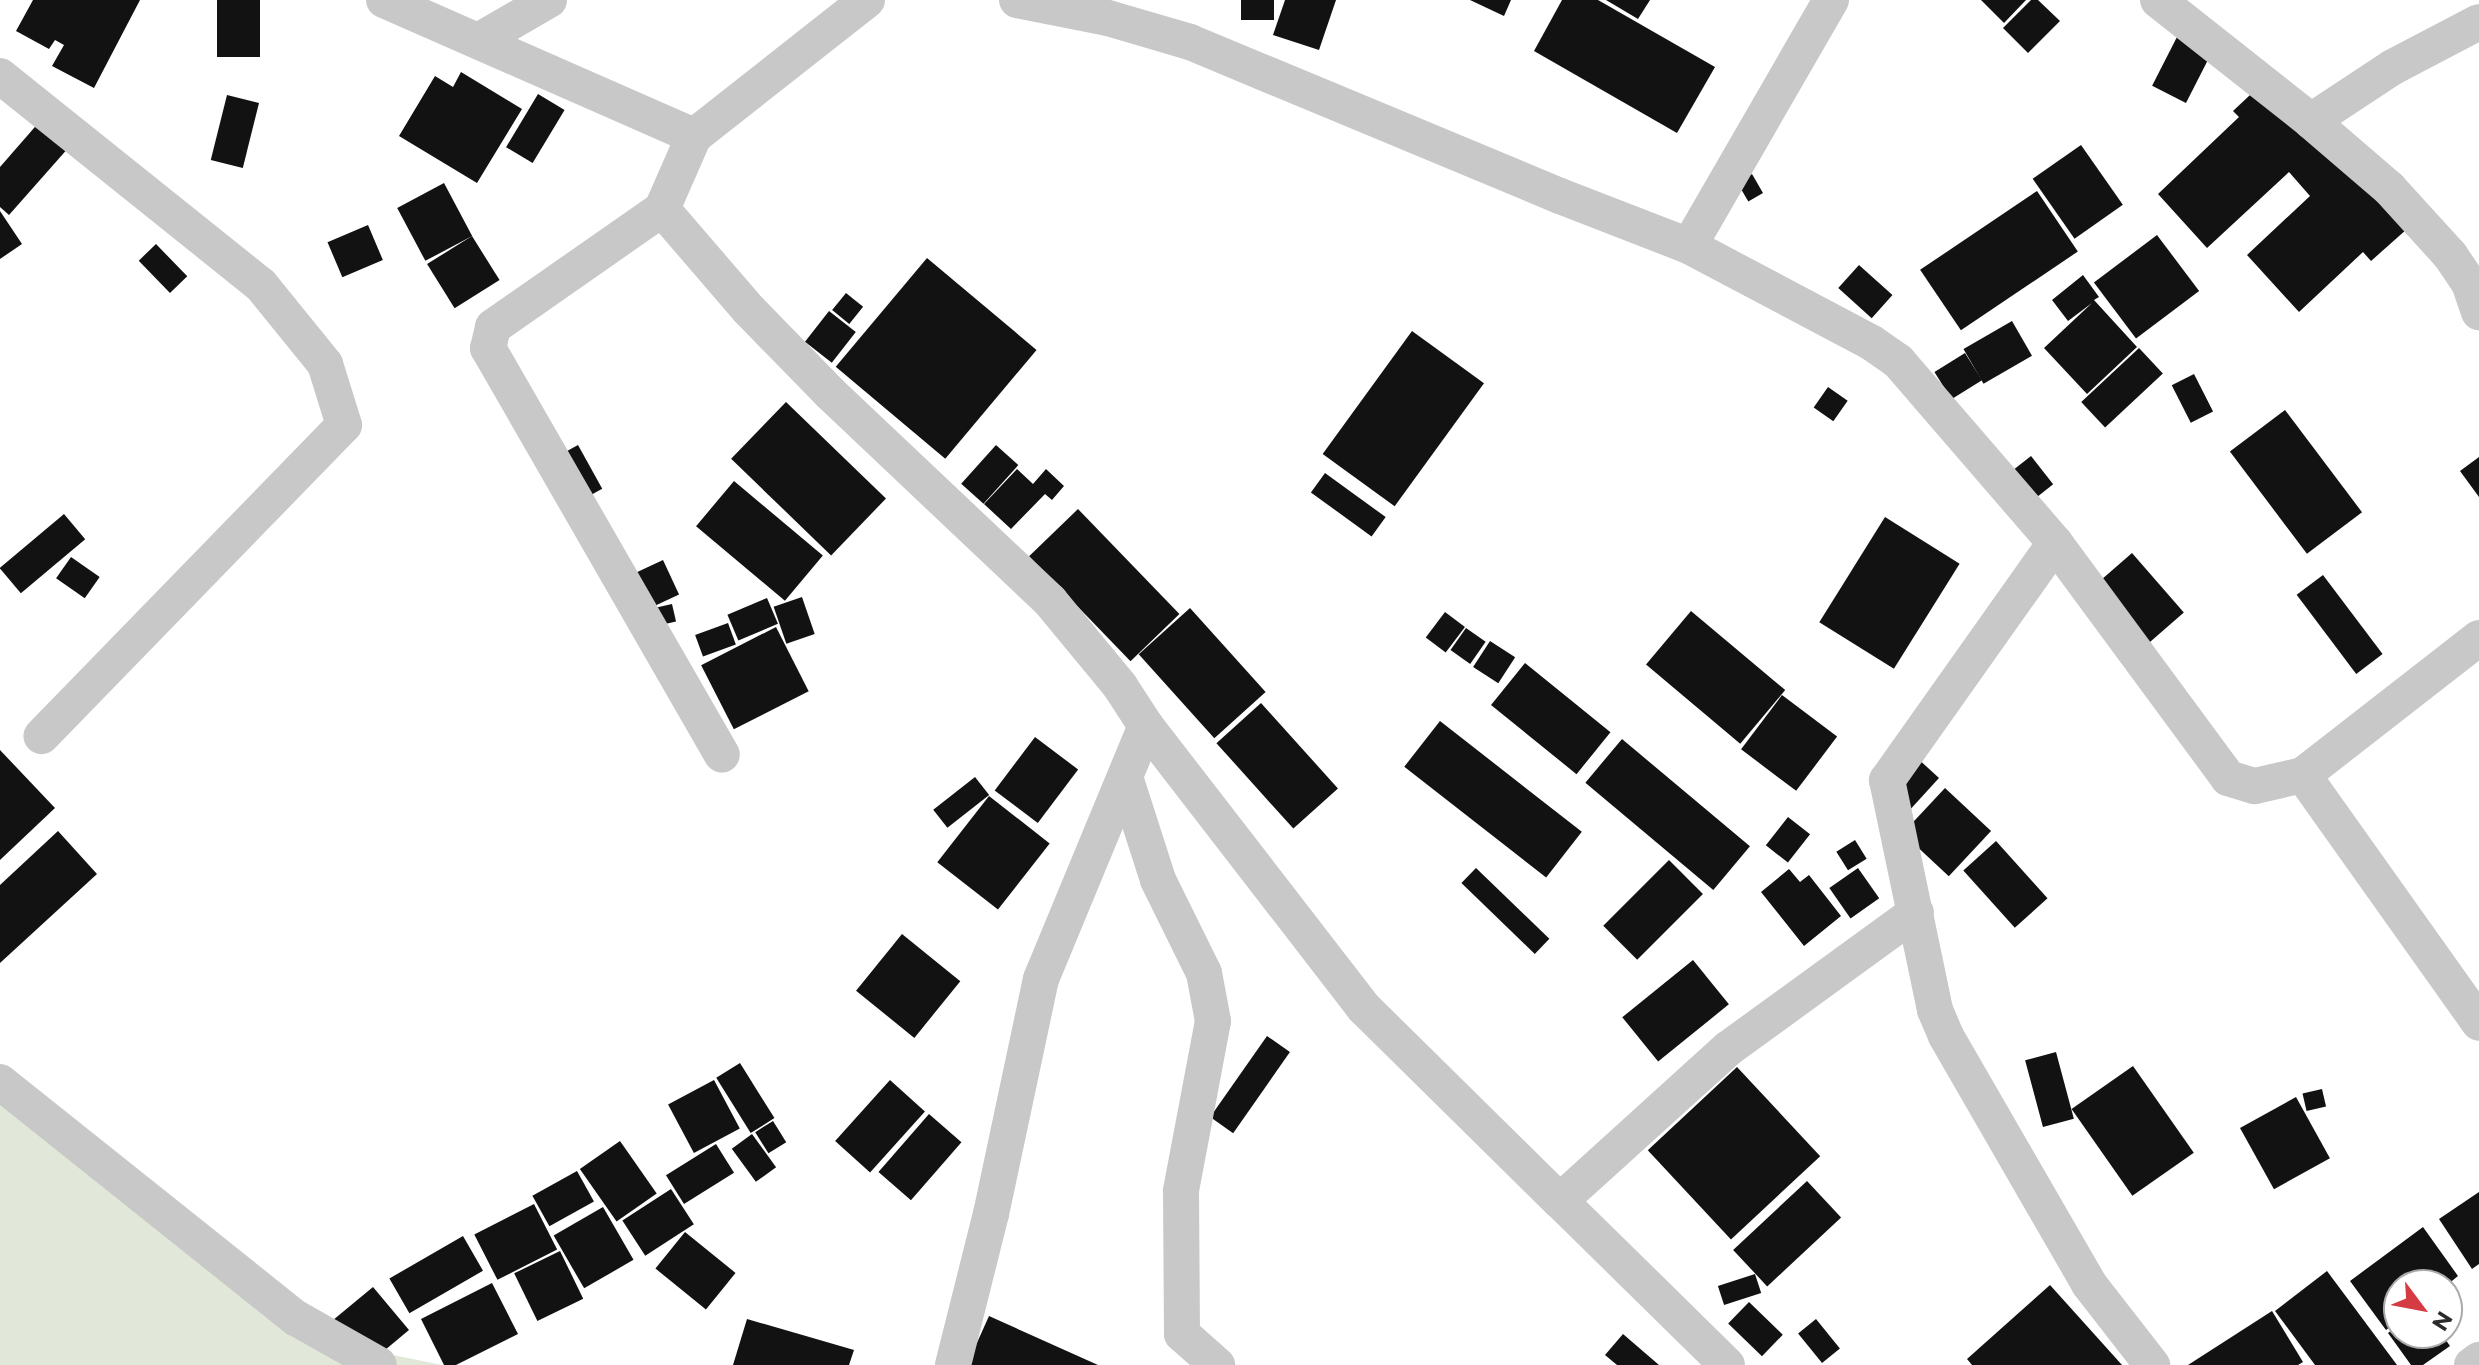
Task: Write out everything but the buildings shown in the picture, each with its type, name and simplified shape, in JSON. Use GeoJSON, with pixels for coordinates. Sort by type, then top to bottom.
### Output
{"type":"FeatureCollection","features":[{"type":"Feature","properties":{"kind":"street"},"geometry":{"type":"LineString","coordinates":[[384,0],[694,136]]}},
{"type":"Feature","properties":{"kind":"street"},"geometry":{"type":"LineString","coordinates":[[478,41],[549,0]]}},
{"type":"Feature","properties":{"kind":"street"},"geometry":{"type":"LineString","coordinates":[[722,755],[488,348],[493,327],[662,209],[694,136],[867,0]]}},
{"type":"Feature","properties":{"kind":"street"},"geometry":{"type":"LineString","coordinates":[[1017,0],[1108,18],[1190,42],[1689,246],[1872,343],[1898,361],[2055,543],[2228,778],[2255,786],[2303,775],[2479,638]]}},
{"type":"Feature","properties":{"kind":"street"},"geometry":{"type":"LineString","coordinates":[[1689,246],[1831,0]]}},
{"type":"Feature","properties":{"kind":"street"},"geometry":{"type":"LineString","coordinates":[[2158,0],[2311,121],[2389,188],[2450,255],[2469,283],[2479,312]]}},
{"type":"Feature","properties":{"kind":"street"},"geometry":{"type":"LineString","coordinates":[[2311,121],[2393,67],[2479,22]]}},
{"type":"Feature","properties":{"kind":"street"},"geometry":{"type":"LineString","coordinates":[[0,76],[261,285],[325,364],[344,425],[42,736]]}},
{"type":"Feature","properties":{"kind":"street"},"geometry":{"type":"LineString","coordinates":[[662,209],[749,310],[830,393],[1050,601],[1120,686],[1146,726],[1364,1008],[1727,1365]]}},
{"type":"Feature","properties":{"kind":"street"},"geometry":{"type":"LineString","coordinates":[[2055,543],[1887,780],[1935,1010],[1946,1036],[2089,1284],[2152,1365]]}},
{"type":"Feature","properties":{"kind":"street"},"geometry":{"type":"LineString","coordinates":[[953,1365],[991,1214],[1041,979],[1146,726]]}},
{"type":"Feature","properties":{"kind":"street"},"geometry":{"type":"LineString","coordinates":[[2303,775],[2479,1023]]}},
{"type":"Feature","properties":{"kind":"street"},"geometry":{"type":"LineString","coordinates":[[1125,777],[1158,880],[1204,973],[1213,1021],[1181,1191],[1182,1334],[1217,1365]]}},
{"type":"Feature","properties":{"kind":"street"},"geometry":{"type":"LineString","coordinates":[[1560,1201],[1729,1048],[1916,912]]}},
{"type":"Feature","properties":{"kind":"street"},"geometry":{"type":"LineString","coordinates":[[0,1082],[296,1318],[379,1365]]}},
{"type":"Feature","properties":{"kind":"street"},"geometry":{"type":"LineString","coordinates":[[2472,1365],[2479,1360]]}},
{"type":"Feature","properties":{"kind":"shaded area"},"geometry":{"type":"Polygon","coordinates":[[[0,1069],[344,1345],[442,1365],[0,1365],[0,1069]]]}}]}
